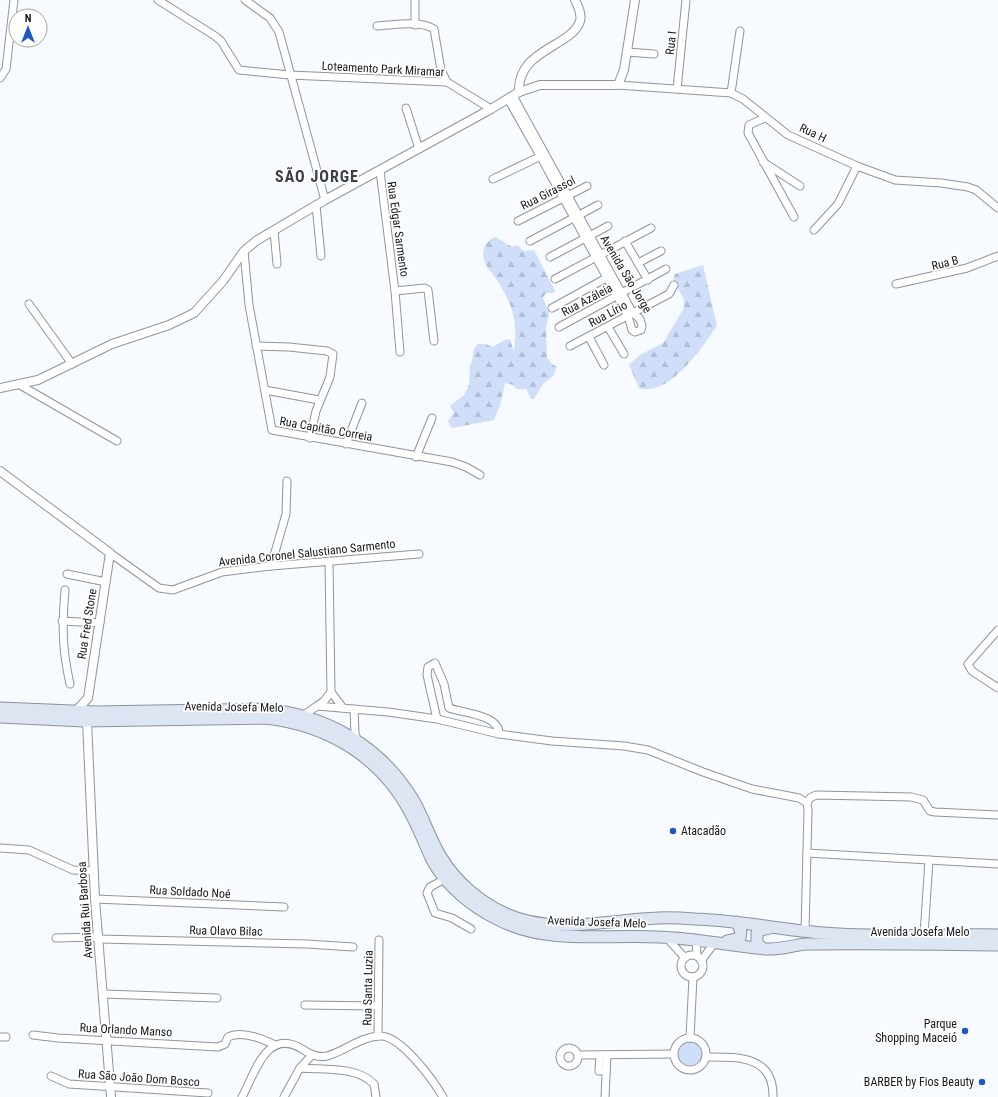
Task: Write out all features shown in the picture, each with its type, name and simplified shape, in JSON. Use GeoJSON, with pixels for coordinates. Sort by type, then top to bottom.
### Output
{"type":"FeatureCollection","features":[{"type":"Feature","properties":{"kind":"main road","name":"Avenida Josefa Melo"},"geometry":{"type":"LineString","coordinates":[[0,708],[96,712],[264,709],[304,715],[334,727],[358,742],[385,764],[399,779],[413,800],[440,856],[451,871],[468,889],[493,907],[508,915],[544,924],[658,918],[737,922],[836,934],[998,935]]}},
{"type":"Feature","properties":{"kind":"main road","name":"Avenida Josefa Melo"},"geometry":{"type":"LineString","coordinates":[[0,717],[87,721],[266,718],[286,720],[318,729],[348,745],[365,757],[395,789],[412,814],[433,861],[445,879],[481,910],[500,921],[520,929],[543,934],[574,936],[666,937],[693,939],[762,948],[776,948],[805,944],[998,945]]}},
{"type":"Feature","properties":{"kind":"main road"},"geometry":{"type":"LineString","coordinates":[[717,942],[740,938],[741,932],[737,922]]}},
{"type":"Feature","properties":{"kind":"main road"},"geometry":{"type":"LineString","coordinates":[[762,948],[757,942],[756,937],[760,930],[765,928],[784,928]]}},
{"type":"Feature","properties":{"kind":"street"},"geometry":{"type":"LineString","coordinates":[[0,78],[6,69],[14,0]]}},
{"type":"Feature","properties":{"kind":"street","name":"Loteamento Park Miramar"},"geometry":{"type":"LineString","coordinates":[[158,0],[221,41],[239,70],[246,72],[290,75],[447,82],[491,109]]}},
{"type":"Feature","properties":{"kind":"street"},"geometry":{"type":"LineString","coordinates":[[245,0],[276,24],[324,200]]}},
{"type":"Feature","properties":{"kind":"street"},"geometry":{"type":"LineString","coordinates":[[415,0],[415,25]]}},
{"type":"Feature","properties":{"kind":"street"},"geometry":{"type":"LineString","coordinates":[[515,95],[516,82],[538,55],[576,27],[580,17],[575,0]]}},
{"type":"Feature","properties":{"kind":"street"},"geometry":{"type":"LineString","coordinates":[[0,388],[20,385],[44,378],[112,344],[169,325],[194,313],[223,281],[244,251],[256,241],[324,200],[380,171],[515,95],[533,87],[618,85],[624,70],[635,0]]}},
{"type":"Feature","properties":{"kind":"street","name":"Rua I"},"geometry":{"type":"LineString","coordinates":[[678,89],[686,0]]}},
{"type":"Feature","properties":{"kind":"street"},"geometry":{"type":"LineString","coordinates":[[378,26],[415,25],[427,26],[434,30],[441,70],[447,82]]}},
{"type":"Feature","properties":{"kind":"street"},"geometry":{"type":"LineString","coordinates":[[731,93],[740,31]]}},
{"type":"Feature","properties":{"kind":"street"},"geometry":{"type":"LineString","coordinates":[[627,52],[654,54]]}},
{"type":"Feature","properties":{"kind":"street"},"geometry":{"type":"LineString","coordinates":[[524,74],[533,87]]}},
{"type":"Feature","properties":{"kind":"street"},"geometry":{"type":"LineString","coordinates":[[515,95],[524,74]]}},
{"type":"Feature","properties":{"kind":"street","name":"Rua H"},"geometry":{"type":"LineString","coordinates":[[618,85],[731,93],[743,99],[788,135],[857,166],[895,180],[941,183],[968,187],[976,190],[998,208]]}},
{"type":"Feature","properties":{"kind":"street","name":"Avenida São Jorge"},"geometry":{"type":"LineString","coordinates":[[515,95],[541,153],[631,314]]}},
{"type":"Feature","properties":{"kind":"street"},"geometry":{"type":"LineString","coordinates":[[406,108],[419,149]]}},
{"type":"Feature","properties":{"kind":"street"},"geometry":{"type":"LineString","coordinates":[[765,118],[752,123],[747,128],[748,133],[794,217]]}},
{"type":"Feature","properties":{"kind":"street"},"geometry":{"type":"LineString","coordinates":[[493,179],[541,153]]}},
{"type":"Feature","properties":{"kind":"street"},"geometry":{"type":"LineString","coordinates":[[762,161],[800,186]]}},
{"type":"Feature","properties":{"kind":"street"},"geometry":{"type":"LineString","coordinates":[[814,230],[838,204],[857,166]]}},
{"type":"Feature","properties":{"kind":"street","name":"Rua Edgar Sarmento"},"geometry":{"type":"LineString","coordinates":[[380,171],[396,291],[400,352]]}},
{"type":"Feature","properties":{"kind":"street","name":"Rua Girassol"},"geometry":{"type":"LineString","coordinates":[[518,221],[587,186]]}},
{"type":"Feature","properties":{"kind":"street"},"geometry":{"type":"LineString","coordinates":[[316,205],[322,256]]}},
{"type":"Feature","properties":{"kind":"street"},"geometry":{"type":"LineString","coordinates":[[530,241],[598,206]]}},
{"type":"Feature","properties":{"kind":"street"},"geometry":{"type":"LineString","coordinates":[[550,257],[608,226]]}},
{"type":"Feature","properties":{"kind":"street"},"geometry":{"type":"LineString","coordinates":[[555,279],[651,228]]}},
{"type":"Feature","properties":{"kind":"street"},"geometry":{"type":"LineString","coordinates":[[274,231],[278,264]]}},
{"type":"Feature","properties":{"kind":"street"},"geometry":{"type":"LineString","coordinates":[[625,241],[648,280]]}},
{"type":"Feature","properties":{"kind":"street","name":"Rua Capitão Correia"},"geometry":{"type":"LineString","coordinates":[[244,251],[249,305],[272,430],[416,457],[458,463],[480,475]]}},
{"type":"Feature","properties":{"kind":"street"},"geometry":{"type":"LineString","coordinates":[[638,263],[661,251]]}},
{"type":"Feature","properties":{"kind":"street","name":"Rua B"},"geometry":{"type":"LineString","coordinates":[[896,284],[967,268],[998,256]]}},
{"type":"Feature","properties":{"kind":"street","name":"Rua Azáleia"},"geometry":{"type":"LineString","coordinates":[[559,327],[666,269]]}},
{"type":"Feature","properties":{"kind":"street"},"geometry":{"type":"LineString","coordinates":[[552,308],[609,276]]}},
{"type":"Feature","properties":{"kind":"street","name":"Rua Lírio"},"geometry":{"type":"LineString","coordinates":[[570,346],[669,294],[674,285]]}},
{"type":"Feature","properties":{"kind":"street","name":"Rua Edgar Sarmento"},"geometry":{"type":"LineString","coordinates":[[396,291],[425,288],[428,290],[434,341]]}},
{"type":"Feature","properties":{"kind":"street"},"geometry":{"type":"LineString","coordinates":[[29,304],[72,364]]}},
{"type":"Feature","properties":{"kind":"street"},"geometry":{"type":"LineString","coordinates":[[608,327],[624,354]]}},
{"type":"Feature","properties":{"kind":"street"},"geometry":{"type":"LineString","coordinates":[[589,337],[604,365]]}},
{"type":"Feature","properties":{"kind":"street"},"geometry":{"type":"LineString","coordinates":[[256,346],[328,351],[333,354],[330,377],[320,400],[310,438]]}},
{"type":"Feature","properties":{"kind":"street"},"geometry":{"type":"LineString","coordinates":[[20,385],[117,441]]}},
{"type":"Feature","properties":{"kind":"street"},"geometry":{"type":"LineString","coordinates":[[265,390],[320,400]]}},
{"type":"Feature","properties":{"kind":"street"},"geometry":{"type":"LineString","coordinates":[[346,444],[362,403]]}},
{"type":"Feature","properties":{"kind":"street"},"geometry":{"type":"LineString","coordinates":[[416,457],[432,418]]}},
{"type":"Feature","properties":{"kind":"street","name":"Avenida Coronel Salustiano Sarmento"},"geometry":{"type":"LineString","coordinates":[[0,471],[159,588],[169,590],[222,572],[272,566],[419,554]]}},
{"type":"Feature","properties":{"kind":"street"},"geometry":{"type":"LineString","coordinates":[[272,566],[286,514],[287,481]]}},
{"type":"Feature","properties":{"kind":"street","name":"Rua Fred Stone"},"geometry":{"type":"LineString","coordinates":[[88,698],[110,553]]}},
{"type":"Feature","properties":{"kind":"street"},"geometry":{"type":"LineString","coordinates":[[329,561],[331,692],[343,708]]}},
{"type":"Feature","properties":{"kind":"street"},"geometry":{"type":"LineString","coordinates":[[67,574],[106,582]]}},
{"type":"Feature","properties":{"kind":"street"},"geometry":{"type":"LineString","coordinates":[[65,590],[62,621],[64,657],[70,684]]}},
{"type":"Feature","properties":{"kind":"street"},"geometry":{"type":"LineString","coordinates":[[62,621],[100,623]]}},
{"type":"Feature","properties":{"kind":"street"},"geometry":{"type":"LineString","coordinates":[[998,630],[968,664],[972,671],[998,688]]}},
{"type":"Feature","properties":{"kind":"street"},"geometry":{"type":"LineString","coordinates":[[437,719],[427,675],[428,667],[435,663],[444,684],[448,708],[476,714],[495,723],[499,727],[499,734]]}},
{"type":"Feature","properties":{"kind":"street"},"geometry":{"type":"LineString","coordinates":[[304,715],[324,701],[331,692]]}},
{"type":"Feature","properties":{"kind":"street"},"geometry":{"type":"LineString","coordinates":[[76,711],[88,698],[96,712]]}},
{"type":"Feature","properties":{"kind":"street"},"geometry":{"type":"LineString","coordinates":[[317,706],[437,719],[499,734],[552,741],[624,746],[648,750],[703,772],[752,789],[799,798],[807,803]]}},
{"type":"Feature","properties":{"kind":"street"},"geometry":{"type":"LineString","coordinates":[[354,709],[355,734],[358,742]]}},
{"type":"Feature","properties":{"kind":"street","name":"Avenida Rui Barbosa"},"geometry":{"type":"LineString","coordinates":[[87,721],[94,871],[111,1097]]}},
{"type":"Feature","properties":{"kind":"street"},"geometry":{"type":"LineString","coordinates":[[805,931],[807,803],[810,798],[816,795],[911,797],[923,800],[930,811],[998,815]]}},
{"type":"Feature","properties":{"kind":"street"},"geometry":{"type":"LineString","coordinates":[[0,848],[29,850],[73,870],[94,871]]}},
{"type":"Feature","properties":{"kind":"street"},"geometry":{"type":"LineString","coordinates":[[807,854],[998,864]]}},
{"type":"Feature","properties":{"kind":"street"},"geometry":{"type":"LineString","coordinates":[[924,935],[929,860]]}},
{"type":"Feature","properties":{"kind":"street"},"geometry":{"type":"LineString","coordinates":[[445,879],[430,887],[428,894],[435,913],[452,918],[471,929]]}},
{"type":"Feature","properties":{"kind":"street","name":"Rua Soldado Noé"},"geometry":{"type":"LineString","coordinates":[[96,899],[284,907]]}},
{"type":"Feature","properties":{"kind":"street"},"geometry":{"type":"LineString","coordinates":[[666,937],[693,958],[703,967],[701,973],[693,977],[684,974],[681,969],[681,963],[693,958],[717,942]]}},
{"type":"Feature","properties":{"kind":"street","name":"Rua Olavo Bilac"},"geometry":{"type":"LineString","coordinates":[[56,938],[307,944],[353,947]]}},
{"type":"Feature","properties":{"kind":"street"},"geometry":{"type":"LineString","coordinates":[[693,939],[693,958]]}},
{"type":"Feature","properties":{"kind":"street","name":"Rua Santa Luzia"},"geometry":{"type":"LineString","coordinates":[[378,1036],[379,940]]}},
{"type":"Feature","properties":{"kind":"street"},"geometry":{"type":"LineString","coordinates":[[690,1038],[693,977]]}},
{"type":"Feature","properties":{"kind":"street"},"geometry":{"type":"LineString","coordinates":[[104,994],[217,998]]}},
{"type":"Feature","properties":{"kind":"street"},"geometry":{"type":"LineString","coordinates":[[305,1005],[378,1006]]}},
{"type":"Feature","properties":{"kind":"street","name":"Rua Orlando Manso"},"geometry":{"type":"LineString","coordinates":[[33,1034],[218,1047],[224,1044],[228,1037],[236,1034],[256,1038],[275,1045]]}},
{"type":"Feature","properties":{"kind":"street"},"geometry":{"type":"LineString","coordinates":[[242,1097],[260,1061],[275,1045],[283,1042],[291,1043],[312,1055],[327,1056],[363,1040],[378,1036],[393,1040],[401,1046],[423,1068],[443,1097]]}},
{"type":"Feature","properties":{"kind":"street"},"geometry":{"type":"LineString","coordinates":[[690,1038],[697,1040],[702,1044],[706,1057],[698,1069],[688,1070],[679,1067],[673,1054],[677,1044],[690,1038]]}},
{"type":"Feature","properties":{"kind":"street"},"geometry":{"type":"LineString","coordinates":[[578,1055],[673,1054]]}},
{"type":"Feature","properties":{"kind":"street"},"geometry":{"type":"LineString","coordinates":[[284,1097],[300,1068],[312,1055]]}},
{"type":"Feature","properties":{"kind":"street"},"geometry":{"type":"LineString","coordinates":[[603,1055],[606,1071],[605,1097]]}},
{"type":"Feature","properties":{"kind":"street"},"geometry":{"type":"LineString","coordinates":[[706,1057],[734,1057],[761,1066],[772,1080],[773,1097]]}},
{"type":"Feature","properties":{"kind":"street"},"geometry":{"type":"LineString","coordinates":[[300,1068],[351,1072],[364,1076],[374,1084],[376,1097]]}},
{"type":"Feature","properties":{"kind":"street","name":"Rua São João Dom Bosco"},"geometry":{"type":"LineString","coordinates":[[51,1076],[69,1084],[208,1093]]}},
{"type":"Feature","properties":{"kind":"green space"},"geometry":{"type":"Polygon","coordinates":[[[496,237],[512,247],[517,245],[524,251],[534,250],[555,291],[552,293],[546,293],[543,297],[549,314],[546,328],[547,357],[552,364],[557,367],[553,376],[543,384],[534,399],[531,399],[526,389],[517,389],[513,385],[505,383],[500,406],[494,420],[452,428],[448,421],[454,413],[450,406],[464,395],[469,385],[470,365],[474,349],[478,344],[486,344],[492,347],[507,339],[510,340],[514,351],[515,322],[513,314],[507,298],[497,280],[489,270],[483,255],[487,242],[496,237]]]}},
{"type":"Feature","properties":{"kind":"green space"},"geometry":{"type":"Polygon","coordinates":[[[703,265],[717,326],[684,369],[673,378],[662,385],[650,389],[639,388],[629,365],[640,355],[663,343],[684,308],[684,299],[673,281],[675,274],[703,265]]]}},
{"type":"Feature","properties":{"kind":"green space"},"geometry":{"type":"Polygon","coordinates":[[[690,1041],[699,1045],[703,1054],[699,1063],[690,1067],[681,1063],[677,1054],[681,1045],[690,1041]]]}},
{"type":"Feature","properties":{"kind":"place","name":"Atacadão"},"geometry":{"type":"Point","coordinates":[673,831]}},
{"type":"Feature","properties":{"kind":"place","name":"Parque Shopping Maceió"},"geometry":{"type":"Point","coordinates":[965,1031]}},
{"type":"Feature","properties":{"kind":"place","name":"BARBER by Fios Beauty"},"geometry":{"type":"Point","coordinates":[982,1082]}},
{"type":"Feature","properties":{"kind":"district","name":"SÃO JORGE"},"geometry":{"type":"Point","coordinates":[317,176]}}]}
